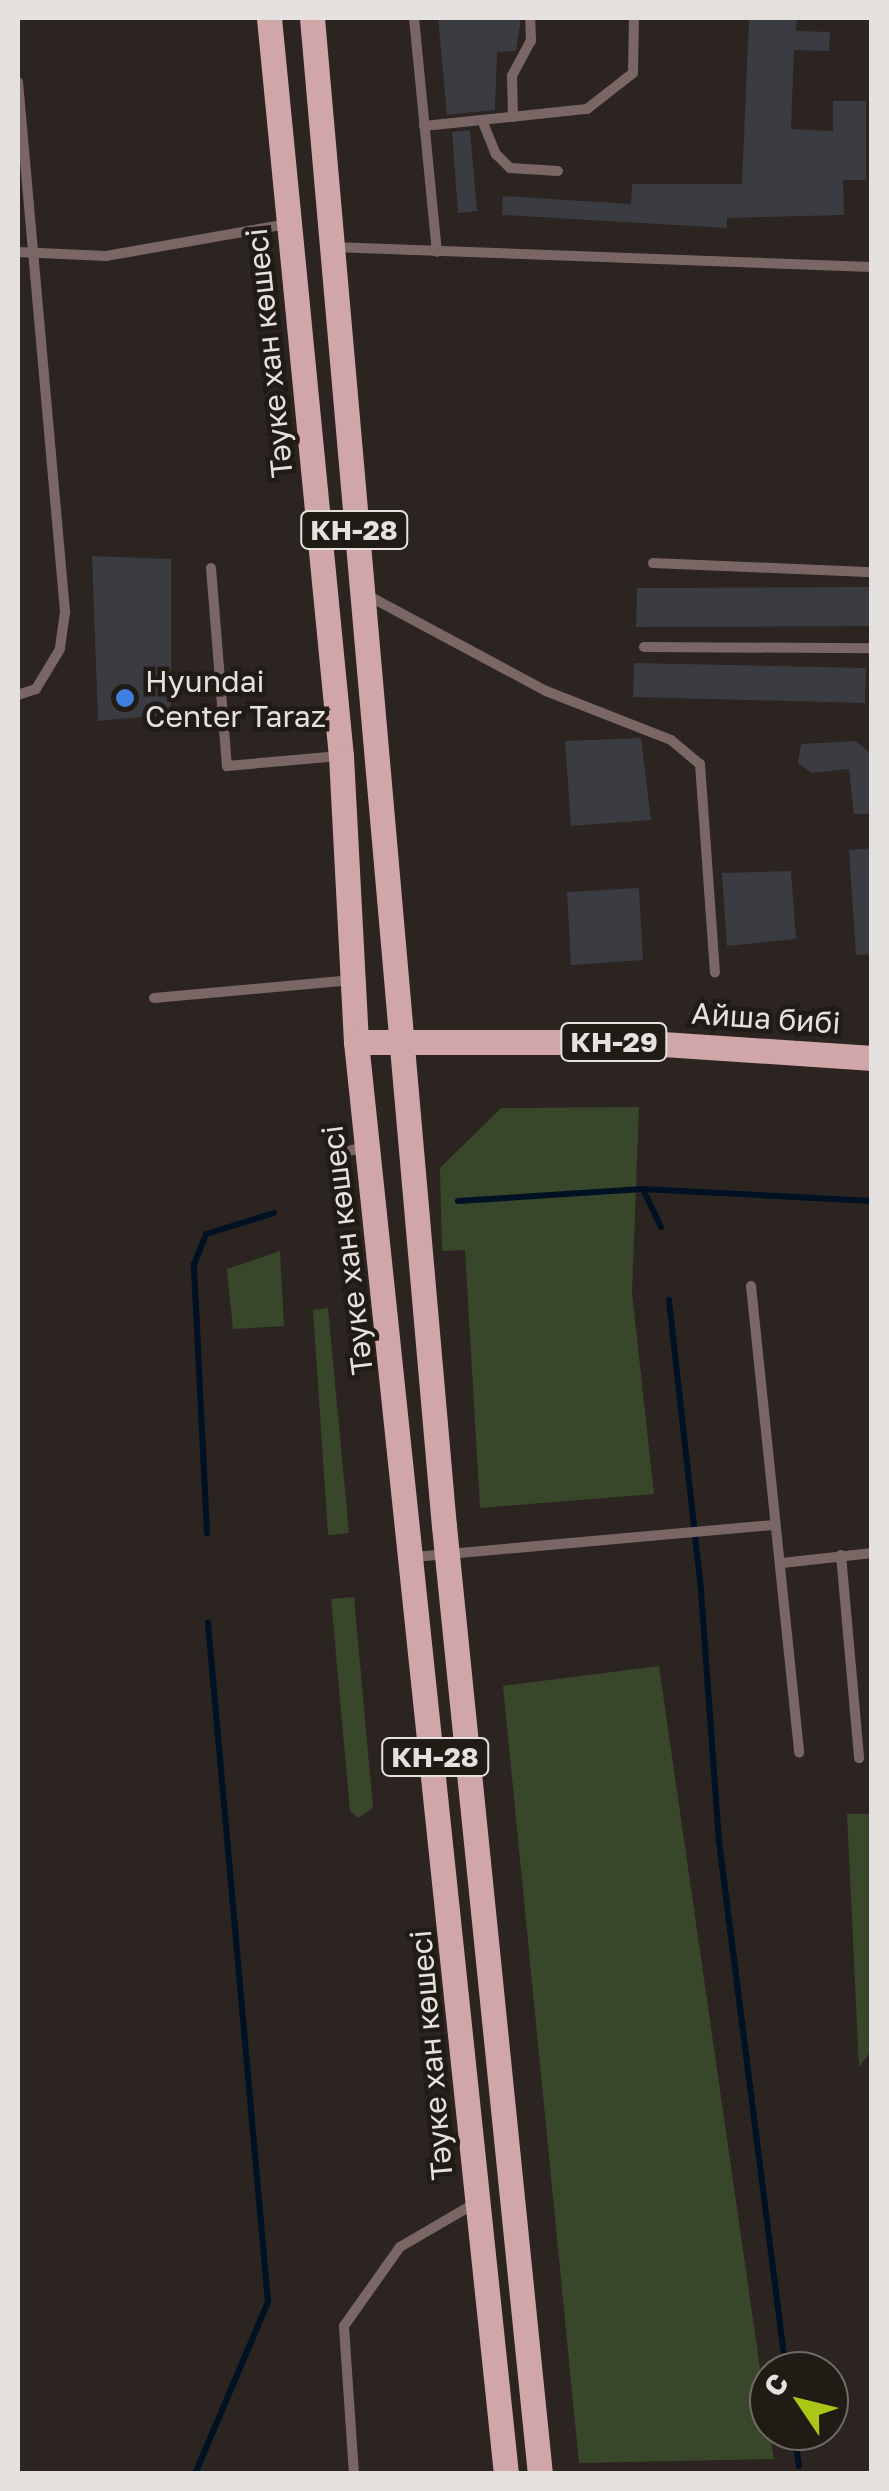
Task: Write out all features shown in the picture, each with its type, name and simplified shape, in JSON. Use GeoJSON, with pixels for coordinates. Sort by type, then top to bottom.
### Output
{"type":"FeatureCollection","features":[{"type":"Feature","properties":{"kind":"main road","name":"Тәуке хан көшесі"},"geometry":{"type":"LineString","coordinates":[[269,18],[340,756],[354,980],[355,1149],[414,1556],[506,2474]]}},
{"type":"Feature","properties":{"kind":"main road","name":"КН-28"},"geometry":{"type":"LineString","coordinates":[[312,18],[447,1554],[540,2474]]}},
{"type":"Feature","properties":{"kind":"main road","name":"Айша бибі"},"geometry":{"type":"LineString","coordinates":[[356,1042],[633,1042],[872,1058]]}},
{"type":"Feature","properties":{"kind":"lane"},"geometry":{"type":"LineString","coordinates":[[414,18],[437,252]]}},
{"type":"Feature","properties":{"kind":"lane"},"geometry":{"type":"LineString","coordinates":[[513,117],[512,76],[531,41],[530,18]]}},
{"type":"Feature","properties":{"kind":"lane"},"geometry":{"type":"LineString","coordinates":[[424,126],[587,109],[613,95],[633,73],[634,18]]}},
{"type":"Feature","properties":{"kind":"lane"},"geometry":{"type":"LineString","coordinates":[[18,82],[65,612],[60,648],[36,689],[18,695]]}},
{"type":"Feature","properties":{"kind":"lane"},"geometry":{"type":"LineString","coordinates":[[482,120],[496,154],[510,168],[558,171]]}},
{"type":"Feature","properties":{"kind":"lane"},"geometry":{"type":"LineString","coordinates":[[18,252],[106,256],[289,223]]}},
{"type":"Feature","properties":{"kind":"lane"},"geometry":{"type":"LineString","coordinates":[[330,247],[872,267]]}},
{"type":"Feature","properties":{"kind":"lane"},"geometry":{"type":"LineString","coordinates":[[652,563],[872,572]]}},
{"type":"Feature","properties":{"kind":"lane"},"geometry":{"type":"LineString","coordinates":[[211,568],[226,766],[340,756]]}},
{"type":"Feature","properties":{"kind":"lane"},"geometry":{"type":"LineString","coordinates":[[360,592],[546,690],[671,740],[700,764],[716,972]]}},
{"type":"Feature","properties":{"kind":"lane"},"geometry":{"type":"LineString","coordinates":[[644,646],[872,648]]}},
{"type":"Feature","properties":{"kind":"lane"},"geometry":{"type":"LineString","coordinates":[[154,998],[354,980]]}},
{"type":"Feature","properties":{"kind":"lane"},"geometry":{"type":"LineString","coordinates":[[751,1286],[799,1753]]}},
{"type":"Feature","properties":{"kind":"lane"},"geometry":{"type":"LineString","coordinates":[[414,1556],[774,1525]]}},
{"type":"Feature","properties":{"kind":"lane"},"geometry":{"type":"LineString","coordinates":[[782,1564],[872,1552]]}},
{"type":"Feature","properties":{"kind":"lane"},"geometry":{"type":"LineString","coordinates":[[841,1556],[859,1758]]}},
{"type":"Feature","properties":{"kind":"lane"},"geometry":{"type":"LineString","coordinates":[[354,2474],[344,2326],[400,2248],[478,2202]]}},
{"type":"Feature","properties":{"kind":"green space"},"geometry":{"type":"Polygon","coordinates":[[[639,1107],[632,1293],[654,1494],[480,1508],[465,1250],[442,1251],[440,1168],[501,1108],[639,1107]]]}},
{"type":"Feature","properties":{"kind":"green space"},"geometry":{"type":"Polygon","coordinates":[[[280,1251],[284,1326],[233,1329],[227,1269],[280,1251]]]}},
{"type":"Feature","properties":{"kind":"green space"},"geometry":{"type":"Polygon","coordinates":[[[328,1308],[349,1533],[328,1535],[313,1310],[328,1308]]]}},
{"type":"Feature","properties":{"kind":"green space"},"geometry":{"type":"Polygon","coordinates":[[[354,1597],[373,1808],[358,1818],[350,1811],[331,1599],[354,1597]]]}},
{"type":"Feature","properties":{"kind":"green space"},"geometry":{"type":"Polygon","coordinates":[[[659,1666],[757,2351],[749,2351],[749,2451],[773,2451],[774,2459],[579,2463],[503,1686],[659,1666]]]}},
{"type":"Feature","properties":{"kind":"green space"},"geometry":{"type":"Polygon","coordinates":[[[847,1814],[872,1814],[872,2050],[859,2067],[847,1814]]]}},
{"type":"Feature","properties":{"kind":"building"},"geometry":{"type":"Polygon","coordinates":[[[438,18],[521,18],[516,51],[497,52],[495,110],[447,115],[438,18]]]}},
{"type":"Feature","properties":{"kind":"building"},"geometry":{"type":"Polygon","coordinates":[[[749,18],[797,18],[796,31],[830,32],[829,51],[794,50],[791,129],[833,131],[833,101],[866,101],[866,180],[843,180],[844,215],[727,218],[727,228],[502,215],[503,196],[631,204],[632,184],[742,184],[749,18]]]}},
{"type":"Feature","properties":{"kind":"building"},"geometry":{"type":"Polygon","coordinates":[[[470,130],[477,211],[458,213],[452,132],[470,130]]]}},
{"type":"Feature","properties":{"kind":"building"},"geometry":{"type":"Polygon","coordinates":[[[92,556],[171,559],[171,714],[98,721],[92,556]]]}},
{"type":"Feature","properties":{"kind":"building"},"geometry":{"type":"Polygon","coordinates":[[[872,587],[872,626],[636,627],[637,588],[872,587]]]}},
{"type":"Feature","properties":{"kind":"building"},"geometry":{"type":"Polygon","coordinates":[[[634,663],[866,668],[865,703],[633,697],[634,663]]]}},
{"type":"Feature","properties":{"kind":"building"},"geometry":{"type":"Polygon","coordinates":[[[641,738],[651,820],[571,826],[565,741],[641,738]]]}},
{"type":"Feature","properties":{"kind":"building"},"geometry":{"type":"Polygon","coordinates":[[[855,741],[872,754],[872,814],[854,814],[849,769],[812,773],[798,763],[801,744],[855,741]]]}},
{"type":"Feature","properties":{"kind":"building"},"geometry":{"type":"Polygon","coordinates":[[[872,848],[872,954],[856,955],[849,850],[872,848]]]}},
{"type":"Feature","properties":{"kind":"building"},"geometry":{"type":"Polygon","coordinates":[[[791,871],[796,939],[727,946],[722,873],[791,871]]]}},
{"type":"Feature","properties":{"kind":"building"},"geometry":{"type":"Polygon","coordinates":[[[639,888],[643,960],[571,965],[567,892],[639,888]]]}},
{"type":"Feature","properties":{"kind":"waterway"},"geometry":{"type":"LineString","coordinates":[[643,1189],[872,1201]]}},
{"type":"Feature","properties":{"kind":"waterway"},"geometry":{"type":"LineString","coordinates":[[458,1201],[643,1189],[661,1227]]}},
{"type":"Feature","properties":{"kind":"waterway"},"geometry":{"type":"LineString","coordinates":[[207,1533],[194,1264],[206,1234],[274,1213]]}},
{"type":"Feature","properties":{"kind":"waterway"},"geometry":{"type":"LineString","coordinates":[[669,1300],[701,1591],[719,1841],[783,2351]]}},
{"type":"Feature","properties":{"kind":"waterway"},"geometry":{"type":"LineString","coordinates":[[195,2474],[268,2302],[208,1623]]}},
{"type":"Feature","properties":{"kind":"waterway"},"geometry":{"type":"LineString","coordinates":[[797,2451],[799,2466]]}},
{"type":"Feature","properties":{"kind":"place","name":"Hyundai Center Taraz"},"geometry":{"type":"Point","coordinates":[125,698]}}]}
